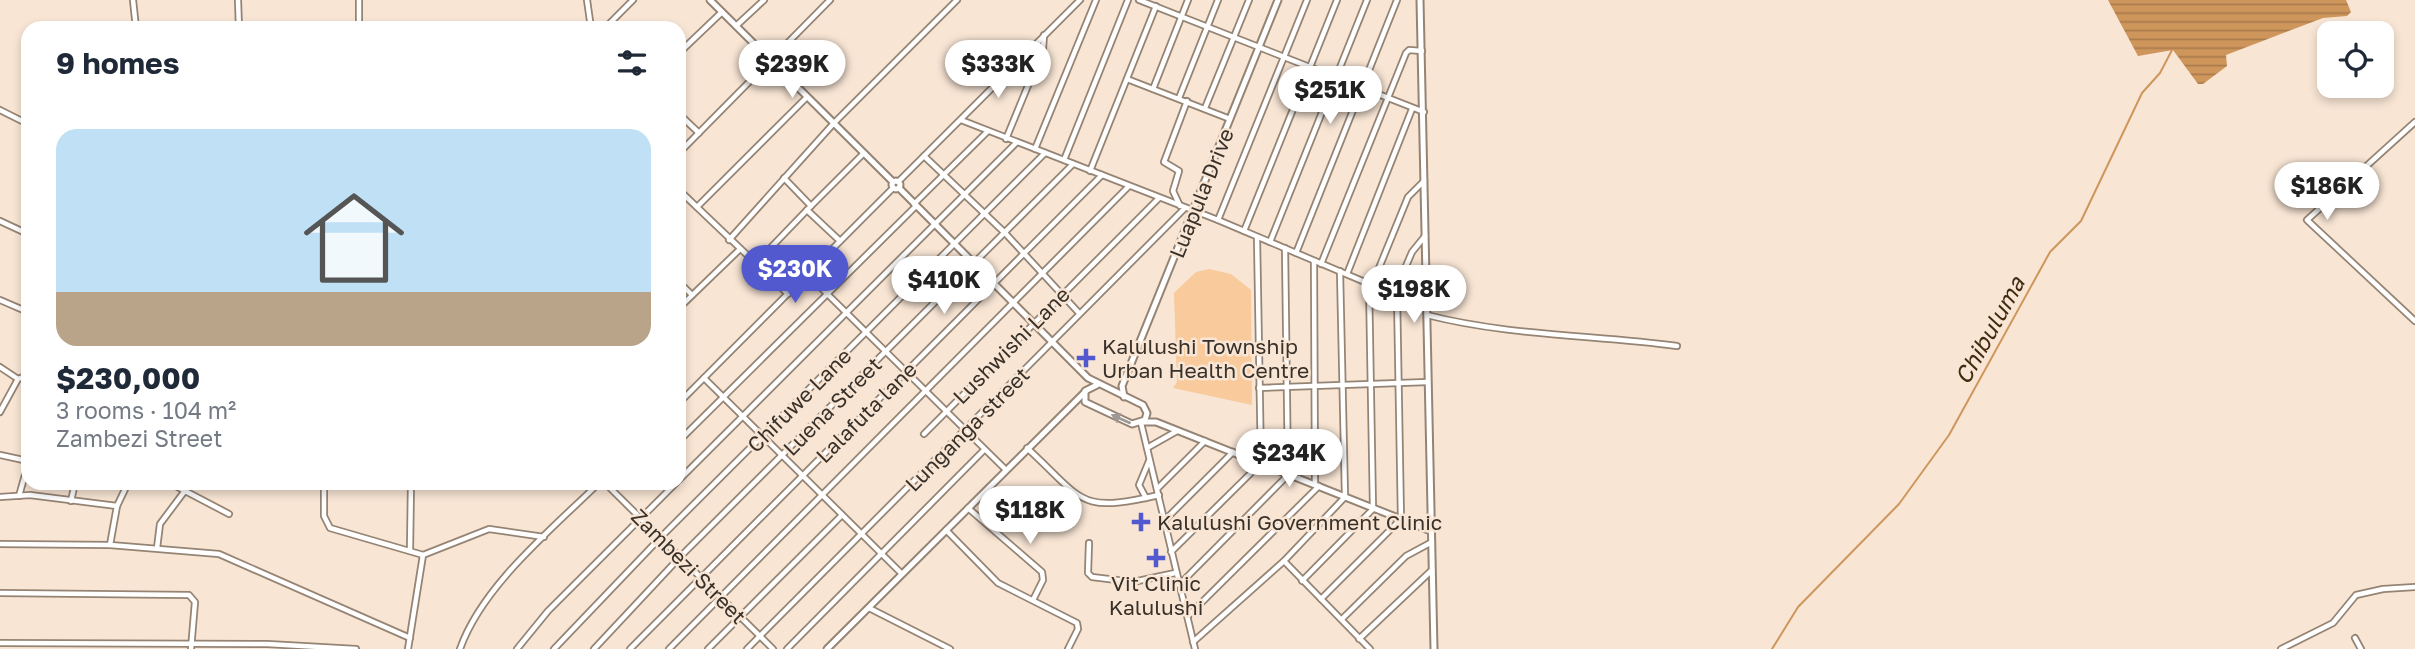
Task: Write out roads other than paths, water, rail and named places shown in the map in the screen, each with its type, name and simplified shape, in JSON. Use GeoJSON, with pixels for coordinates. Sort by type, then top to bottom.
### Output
{"type":"FeatureCollection","features":[{"type":"Feature","properties":{"kind":"street"},"geometry":{"type":"LineString","coordinates":[[133,0],[135,21]]}},
{"type":"Feature","properties":{"kind":"street"},"geometry":{"type":"LineString","coordinates":[[238,0],[239,21]]}},
{"type":"Feature","properties":{"kind":"street"},"geometry":{"type":"LineString","coordinates":[[359,0],[359,21]]}},
{"type":"Feature","properties":{"kind":"street"},"geometry":{"type":"LineString","coordinates":[[587,0],[590,21]]}},
{"type":"Feature","properties":{"kind":"street"},"geometry":{"type":"LineString","coordinates":[[612,21],[634,0]]}},
{"type":"Feature","properties":{"kind":"street"},"geometry":{"type":"LineString","coordinates":[[710,0],[1088,378],[1097,385],[1143,405],[1156,422]]}},
{"type":"Feature","properties":{"kind":"street"},"geometry":{"type":"LineString","coordinates":[[736,26],[764,0]]}},
{"type":"Feature","properties":{"kind":"street"},"geometry":{"type":"LineString","coordinates":[[686,146],[830,0]]}},
{"type":"Feature","properties":{"kind":"street"},"geometry":{"type":"LineString","coordinates":[[729,240],[834,123],[957,0]]}},
{"type":"Feature","properties":{"kind":"street"},"geometry":{"type":"LineString","coordinates":[[686,394],[1080,0]]}},
{"type":"Feature","properties":{"kind":"street"},"geometry":{"type":"LineString","coordinates":[[1035,149],[1096,0]]}},
{"type":"Feature","properties":{"kind":"street"},"geometry":{"type":"LineString","coordinates":[[1064,160],[1128,0]]}},
{"type":"Feature","properties":{"kind":"street"},"geometry":{"type":"LineString","coordinates":[[1139,0],[1156,4],[1284,58],[1424,112]]}},
{"type":"Feature","properties":{"kind":"street"},"geometry":{"type":"LineString","coordinates":[[1153,89],[1188,0]]}},
{"type":"Feature","properties":{"kind":"street"},"geometry":{"type":"LineString","coordinates":[[1179,98],[1218,0]]}},
{"type":"Feature","properties":{"kind":"street"},"geometry":{"type":"LineString","coordinates":[[1205,108],[1249,0]]}},
{"type":"Feature","properties":{"kind":"street","name":"Luapula Drive"},"geometry":{"type":"LineString","coordinates":[[1122,386],[1278,0]]}},
{"type":"Feature","properties":{"kind":"street"},"geometry":{"type":"LineString","coordinates":[[1218,220],[1307,0]]}},
{"type":"Feature","properties":{"kind":"street"},"geometry":{"type":"LineString","coordinates":[[1244,231],[1337,0]]}},
{"type":"Feature","properties":{"kind":"street"},"geometry":{"type":"LineString","coordinates":[[1270,242],[1367,0]]}},
{"type":"Feature","properties":{"kind":"street"},"geometry":{"type":"LineString","coordinates":[[1297,253],[1397,0]]}},
{"type":"Feature","properties":{"kind":"street"},"geometry":{"type":"LineString","coordinates":[[1420,0],[1434,649]]}},
{"type":"Feature","properties":{"kind":"street"},"geometry":{"type":"LineString","coordinates":[[1090,171],[1156,4]]}},
{"type":"Feature","properties":{"kind":"street"},"geometry":{"type":"LineString","coordinates":[[686,46],[722,12]]}},
{"type":"Feature","properties":{"kind":"street"},"geometry":{"type":"LineString","coordinates":[[1006,139],[1043,49],[1044,35]]}},
{"type":"Feature","properties":{"kind":"street"},"geometry":{"type":"LineString","coordinates":[[1321,264],[1407,51],[1422,51]]}},
{"type":"Feature","properties":{"kind":"street"},"geometry":{"type":"LineString","coordinates":[[1127,79],[1230,120]]}},
{"type":"Feature","properties":{"kind":"street"},"geometry":{"type":"LineString","coordinates":[[697,208],[807,97]]}},
{"type":"Feature","properties":{"kind":"street"},"geometry":{"type":"LineString","coordinates":[[1183,207],[1172,191],[1180,171],[1164,162],[1187,101]]}},
{"type":"Feature","properties":{"kind":"street"},"geometry":{"type":"LineString","coordinates":[[1347,274],[1412,109]]}},
{"type":"Feature","properties":{"kind":"street"},"geometry":{"type":"LineString","coordinates":[[0,110],[21,120]]}},
{"type":"Feature","properties":{"kind":"street"},"geometry":{"type":"LineString","coordinates":[[961,120],[1218,220],[1371,285],[1427,304]]}},
{"type":"Feature","properties":{"kind":"street"},"geometry":{"type":"LineString","coordinates":[[686,121],[699,133]]}},
{"type":"Feature","properties":{"kind":"street"},"geometry":{"type":"LineString","coordinates":[[2415,122],[2307,219],[2415,321]]}},
{"type":"Feature","properties":{"kind":"street"},"geometry":{"type":"LineString","coordinates":[[686,433],[988,131]]}},
{"type":"Feature","properties":{"kind":"street"},"geometry":{"type":"LineString","coordinates":[[686,474],[1016,143]]}},
{"type":"Feature","properties":{"kind":"street"},"geometry":{"type":"LineString","coordinates":[[755,264],[863,153]]}},
{"type":"Feature","properties":{"kind":"street","name":"Chifuwe Lane"},"geometry":{"type":"LineString","coordinates":[[554,648],[661,537],[1045,153]]}},
{"type":"Feature","properties":{"kind":"street"},"geometry":{"type":"LineString","coordinates":[[924,156],[1005,233],[1079,313]]}},
{"type":"Feature","properties":{"kind":"street","name":"Luena Street"},"geometry":{"type":"LineString","coordinates":[[594,649],[680,557],[1073,164]]}},
{"type":"Feature","properties":{"kind":"street","name":"Lalafuta lane"},"geometry":{"type":"LineString","coordinates":[[630,649],[1102,175]]}},
{"type":"Feature","properties":{"kind":"street"},"geometry":{"type":"LineString","coordinates":[[784,178],[840,241]]}},
{"type":"Feature","properties":{"kind":"street"},"geometry":{"type":"LineString","coordinates":[[1302,581],[1373,509],[1371,285],[1408,197],[1425,180]]}},
{"type":"Feature","properties":{"kind":"street"},"geometry":{"type":"LineString","coordinates":[[669,649],[1128,187]]}},
{"type":"Feature","properties":{"kind":"street"},"geometry":{"type":"LineString","coordinates":[[686,197],[788,294]]}},
{"type":"Feature","properties":{"kind":"street","name":"Lushwishi Lane"},"geometry":{"type":"LineString","coordinates":[[924,434],[1158,198]]}},
{"type":"Feature","properties":{"kind":"street","name":"Lunganga street"},"geometry":{"type":"LineString","coordinates":[[747,649],[1052,343],[1183,207]]}},
{"type":"Feature","properties":{"kind":"street"},"geometry":{"type":"LineString","coordinates":[[0,221],[21,231]]}},
{"type":"Feature","properties":{"kind":"street"},"geometry":{"type":"LineString","coordinates":[[1321,599],[1401,519],[1395,294],[1412,252],[1426,234]]}},
{"type":"Feature","properties":{"kind":"street"},"geometry":{"type":"LineString","coordinates":[[1171,552],[1261,463],[1257,237]]}},
{"type":"Feature","properties":{"kind":"street"},"geometry":{"type":"LineString","coordinates":[[1179,584],[1288,475],[1285,248]]}},
{"type":"Feature","properties":{"kind":"street"},"geometry":{"type":"LineString","coordinates":[[686,301],[739,250]]}},
{"type":"Feature","properties":{"kind":"street"},"geometry":{"type":"LineString","coordinates":[[1187,617],[1317,486],[1314,261]]}},
{"type":"Feature","properties":{"kind":"street"},"geometry":{"type":"LineString","coordinates":[[1193,642],[1284,561],[1345,497],[1339,271]]}},
{"type":"Feature","properties":{"kind":"street"},"geometry":{"type":"LineString","coordinates":[[807,274],[944,412],[1005,469]]}},
{"type":"Feature","properties":{"kind":"street"},"geometry":{"type":"LineString","coordinates":[[686,289],[692,295]]}},
{"type":"Feature","properties":{"kind":"street"},"geometry":{"type":"LineString","coordinates":[[0,300],[21,309]]}},
{"type":"Feature","properties":{"kind":"street"},"geometry":{"type":"LineString","coordinates":[[1427,315],[1461,325],[1554,337],[1601,337],[1677,346]]}},
{"type":"Feature","properties":{"kind":"street"},"geometry":{"type":"LineString","coordinates":[[0,367],[18,379]]}},
{"type":"Feature","properties":{"kind":"street"},"geometry":{"type":"LineString","coordinates":[[0,412],[21,378]]}},
{"type":"Feature","properties":{"kind":"street"},"geometry":{"type":"LineString","coordinates":[[704,378],[902,574]]}},
{"type":"Feature","properties":{"kind":"street"},"geometry":{"type":"LineString","coordinates":[[1085,402],[1088,378]]}},
{"type":"Feature","properties":{"kind":"street"},"geometry":{"type":"LineString","coordinates":[[1259,388],[1428,382]]}},
{"type":"Feature","properties":{"kind":"street"},"geometry":{"type":"LineString","coordinates":[[827,649],[1005,469],[1087,390],[1097,385]]}},
{"type":"Feature","properties":{"kind":"street"},"geometry":{"type":"LineString","coordinates":[[1111,391],[1122,386],[1124,397]]}},
{"type":"Feature","properties":{"kind":"street"},"geometry":{"type":"LineString","coordinates":[[1072,404],[1085,402],[1132,424],[1156,422],[1431,531]]}},
{"type":"Feature","properties":{"kind":"street"},"geometry":{"type":"LineString","coordinates":[[1147,411],[1142,422],[1147,448],[1195,649]]}},
{"type":"Feature","properties":{"kind":"street"},"geometry":{"type":"LineString","coordinates":[[1147,448],[1177,430]]}},
{"type":"Feature","properties":{"kind":"street"},"geometry":{"type":"LineString","coordinates":[[1157,488],[1205,441]]}},
{"type":"Feature","properties":{"kind":"street"},"geometry":{"type":"LineString","coordinates":[[1027,448],[1080,497],[1117,504],[1159,495]]}},
{"type":"Feature","properties":{"kind":"street"},"geometry":{"type":"LineString","coordinates":[[787,649],[985,450]]}},
{"type":"Feature","properties":{"kind":"street"},"geometry":{"type":"LineString","coordinates":[[1165,521],[1233,452]]}},
{"type":"Feature","properties":{"kind":"street"},"geometry":{"type":"LineString","coordinates":[[0,454],[21,460]]}},
{"type":"Feature","properties":{"kind":"street"},"geometry":{"type":"LineString","coordinates":[[1146,498],[1139,485],[1150,459]]}},
{"type":"Feature","properties":{"kind":"street"},"geometry":{"type":"LineString","coordinates":[[19,496],[21,488]]}},
{"type":"Feature","properties":{"kind":"street"},"geometry":{"type":"LineString","coordinates":[[71,501],[73,490]]}},
{"type":"Feature","properties":{"kind":"street"},"geometry":{"type":"LineString","coordinates":[[110,545],[117,506],[125,490]]}},
{"type":"Feature","properties":{"kind":"street"},"geometry":{"type":"LineString","coordinates":[[181,490],[229,514]]}},
{"type":"Feature","properties":{"kind":"street"},"geometry":{"type":"LineString","coordinates":[[324,490],[324,516],[330,528],[423,555],[489,528],[544,537]]}},
{"type":"Feature","properties":{"kind":"street"},"geometry":{"type":"LineString","coordinates":[[410,551],[411,490]]}},
{"type":"Feature","properties":{"kind":"street"},"geometry":{"type":"LineString","coordinates":[[460,649],[467,630],[485,601],[592,490]]}},
{"type":"Feature","properties":{"kind":"street","name":"Zambezi Street"},"geometry":{"type":"LineString","coordinates":[[612,490],[773,649]]}},
{"type":"Feature","properties":{"kind":"street"},"geometry":{"type":"LineString","coordinates":[[517,649],[548,611],[670,490]]}},
{"type":"Feature","properties":{"kind":"street"},"geometry":{"type":"LineString","coordinates":[[157,548],[160,524],[184,492]]}},
{"type":"Feature","properties":{"kind":"street"},"geometry":{"type":"LineString","coordinates":[[0,497],[19,496],[117,506]]}},
{"type":"Feature","properties":{"kind":"street"},"geometry":{"type":"LineString","coordinates":[[968,508],[1042,572],[1043,580],[1033,600]]}},
{"type":"Feature","properties":{"kind":"street"},"geometry":{"type":"LineString","coordinates":[[708,649],[842,515]]}},
{"type":"Feature","properties":{"kind":"street"},"geometry":{"type":"LineString","coordinates":[[945,530],[998,583],[1077,623],[1078,629],[1068,649]]}},
{"type":"Feature","properties":{"kind":"street"},"geometry":{"type":"LineString","coordinates":[[1342,620],[1406,556],[1432,542]]}},
{"type":"Feature","properties":{"kind":"street"},"geometry":{"type":"LineString","coordinates":[[1089,543],[1088,573],[1092,577],[1133,582],[1175,573]]}},
{"type":"Feature","properties":{"kind":"street"},"geometry":{"type":"LineString","coordinates":[[0,544],[110,545],[226,555],[410,638]]}},
{"type":"Feature","properties":{"kind":"street"},"geometry":{"type":"LineString","coordinates":[[408,649],[423,555]]}},
{"type":"Feature","properties":{"kind":"street"},"geometry":{"type":"LineString","coordinates":[[1284,561],[1370,649]]}},
{"type":"Feature","properties":{"kind":"street"},"geometry":{"type":"LineString","coordinates":[[1360,639],[1432,569]]}},
{"type":"Feature","properties":{"kind":"street"},"geometry":{"type":"LineString","coordinates":[[2281,649],[2338,620],[2356,595],[2383,589],[2415,587]]}},
{"type":"Feature","properties":{"kind":"street"},"geometry":{"type":"LineString","coordinates":[[0,593],[189,595],[195,603],[191,647]]}},
{"type":"Feature","properties":{"kind":"street"},"geometry":{"type":"LineString","coordinates":[[869,608],[950,649]]}},
{"type":"Feature","properties":{"kind":"street"},"geometry":{"type":"LineString","coordinates":[[2355,638],[2361,649]]}},
{"type":"Feature","properties":{"kind":"street"},"geometry":{"type":"LineString","coordinates":[[0,643],[191,647],[267,644],[356,649]]}},
{"type":"Feature","properties":{"kind":"waterway","name":"Chibuluma"},"geometry":{"type":"LineString","coordinates":[[1772,649],[1798,607],[1899,504],[1949,435],[2050,252],[2081,221],[2142,93],[2160,73],[2172,50]]}},
{"type":"Feature","properties":{"kind":"place","name":"Kalulushi Township Urban Health Centre"},"geometry":{"type":"Point","coordinates":[1086,358]}},
{"type":"Feature","properties":{"kind":"place","name":"Kalulushi Government Clinic"},"geometry":{"type":"Point","coordinates":[1141,522]}},
{"type":"Feature","properties":{"kind":"place","name":"Vit Clinic Kalulushi"},"geometry":{"type":"Point","coordinates":[1156,558]}}]}
